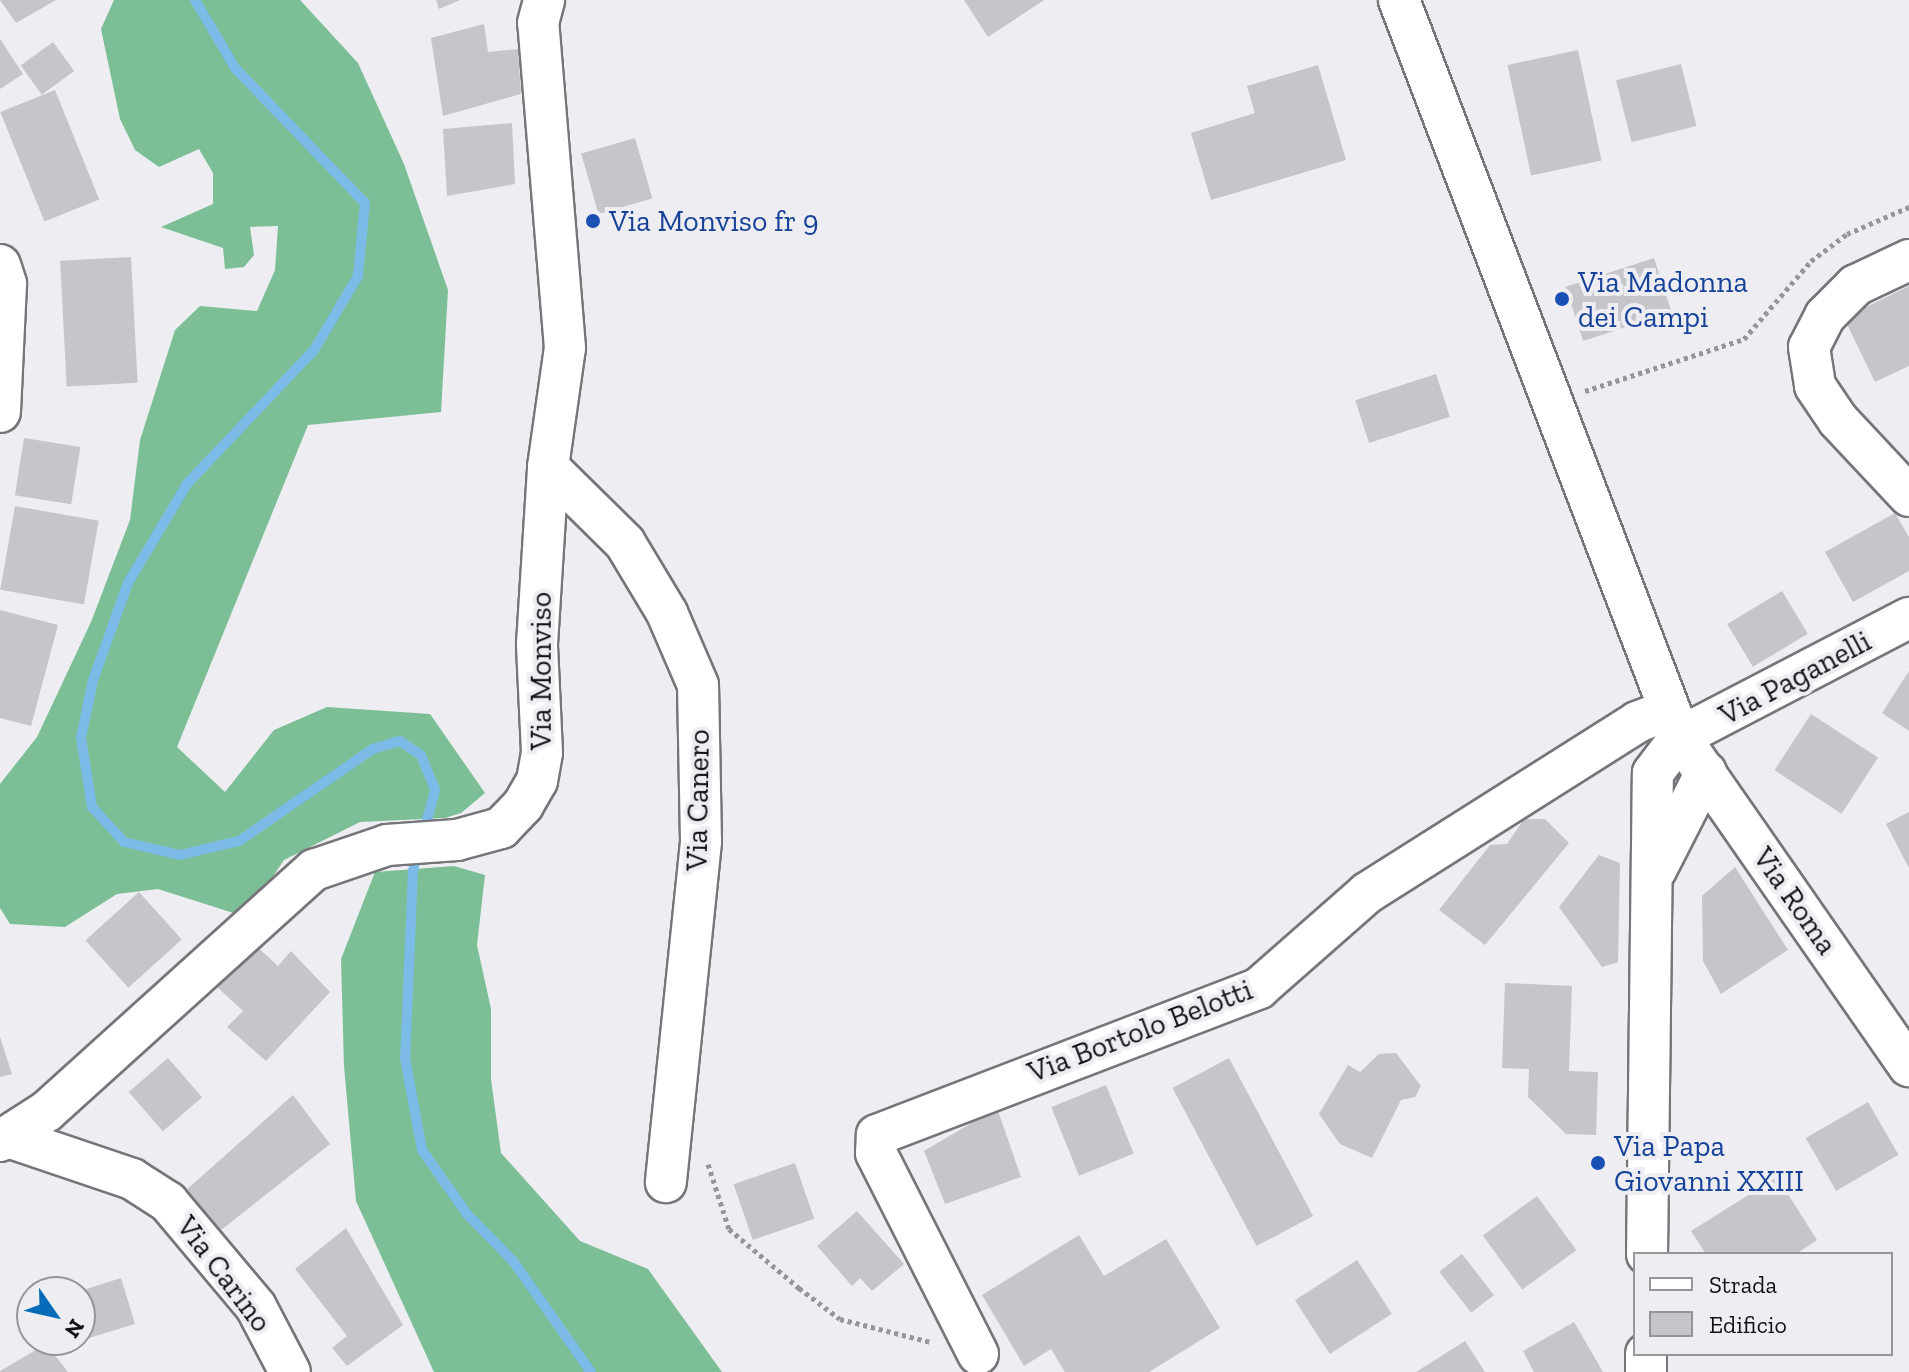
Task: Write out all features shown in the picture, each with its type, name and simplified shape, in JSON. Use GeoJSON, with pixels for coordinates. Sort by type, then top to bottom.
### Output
{"type":"FeatureCollection","features":[{"type":"Feature","properties":{"kind":"street","name":"Via Monviso"},"geometry":{"type":"LineString","coordinates":[[6,1140],[47,1111],[314,870],[387,845],[457,840],[501,828],[523,805],[537,781],[542,752],[537,644],[548,467],[565,348],[538,23],[544,0]]}},
{"type":"Feature","properties":{"kind":"street"},"geometry":{"type":"LineString","coordinates":[[1399,0],[1675,724],[1653,773],[1647,1252]]}},
{"type":"Feature","properties":{"kind":"street"},"geometry":{"type":"LineString","coordinates":[[1909,260],[1856,285],[1825,316],[1809,347],[1815,386],[1838,420],[1909,496]]}},
{"type":"Feature","properties":{"kind":"street"},"geometry":{"type":"LineString","coordinates":[[0,265],[6,284],[0,412]]}},
{"type":"Feature","properties":{"kind":"street","name":"Via Canero"},"geometry":{"type":"LineString","coordinates":[[548,467],[625,543],[667,613],[698,685],[701,842],[666,1182]]}},
{"type":"Feature","properties":{"kind":"street","name":"Via Paganelli"},"geometry":{"type":"LineString","coordinates":[[1675,724],[1909,618]]}},
{"type":"Feature","properties":{"kind":"street","name":"Via Bortolo Belotti"},"geometry":{"type":"LineString","coordinates":[[978,1354],[876,1153],[877,1135],[1259,988],[1367,893],[1637,722],[1675,724]]}},
{"type":"Feature","properties":{"kind":"street","name":"Via Roma"},"geometry":{"type":"LineString","coordinates":[[1675,724],[1909,1066]]}},
{"type":"Feature","properties":{"kind":"street"},"geometry":{"type":"LineString","coordinates":[[1651,881],[1706,772]]}},
{"type":"Feature","properties":{"kind":"street","name":"Via Carino"},"geometry":{"type":"LineString","coordinates":[[6,1140],[132,1179],[168,1202],[256,1307],[290,1372]]}},
{"type":"Feature","properties":{"kind":"path"},"geometry":{"type":"LineString","coordinates":[[1550,402],[1744,339],[1811,261],[1847,234],[1909,207]]}},
{"type":"Feature","properties":{"kind":"path"},"geometry":{"type":"LineString","coordinates":[[707,1161],[729,1229],[840,1319],[978,1354]]}},
{"type":"Feature","properties":{"kind":"green space"},"geometry":{"type":"Polygon","coordinates":[[[114,0],[300,0],[358,63],[404,164],[448,290],[441,412],[308,425],[177,747],[225,792],[274,730],[327,707],[430,714],[485,793],[461,813],[445,818],[360,822],[284,860],[246,917],[158,889],[117,894],[65,927],[10,924],[0,908],[0,784],[37,737],[91,622],[130,520],[140,440],[175,330],[200,306],[257,311],[275,270],[278,226],[250,227],[254,255],[244,267],[225,269],[223,248],[161,227],[213,204],[213,173],[199,149],[159,167],[135,150],[120,119],[101,29],[114,0]]]}},
{"type":"Feature","properties":{"kind":"green space"},"geometry":{"type":"Polygon","coordinates":[[[454,866],[485,875],[477,945],[491,1009],[491,1079],[501,1153],[580,1241],[648,1269],[722,1372],[434,1372],[356,1201],[344,1066],[341,959],[375,872],[454,866]]]}},
{"type":"Feature","properties":{"kind":"building"},"geometry":{"type":"Polygon","coordinates":[[[0,0],[56,0],[16,23],[0,0]]]}},
{"type":"Feature","properties":{"kind":"building"},"geometry":{"type":"Polygon","coordinates":[[[436,0],[460,0],[439,9],[436,0]]]}},
{"type":"Feature","properties":{"kind":"building"},"geometry":{"type":"Polygon","coordinates":[[[964,0],[1044,0],[988,37],[964,0]]]}},
{"type":"Feature","properties":{"kind":"building"},"geometry":{"type":"Polygon","coordinates":[[[484,24],[488,52],[518,49],[521,94],[443,116],[431,38],[484,24]]]}},
{"type":"Feature","properties":{"kind":"building"},"geometry":{"type":"Polygon","coordinates":[[[0,39],[23,74],[0,89],[0,39]]]}},
{"type":"Feature","properties":{"kind":"building"},"geometry":{"type":"Polygon","coordinates":[[[53,42],[74,71],[42,95],[21,66],[53,42]]]}},
{"type":"Feature","properties":{"kind":"building"},"geometry":{"type":"Polygon","coordinates":[[[1578,50],[1601,161],[1531,176],[1508,65],[1578,50]]]}},
{"type":"Feature","properties":{"kind":"building"},"geometry":{"type":"Polygon","coordinates":[[[1681,64],[1696,126],[1631,142],[1616,80],[1681,64]]]}},
{"type":"Feature","properties":{"kind":"building"},"geometry":{"type":"Polygon","coordinates":[[[1318,65],[1346,160],[1211,200],[1191,133],[1255,113],[1247,86],[1318,65]]]}},
{"type":"Feature","properties":{"kind":"building"},"geometry":{"type":"Polygon","coordinates":[[[55,90],[99,199],[44,222],[0,112],[55,90]]]}},
{"type":"Feature","properties":{"kind":"building"},"geometry":{"type":"Polygon","coordinates":[[[512,123],[515,184],[447,196],[443,129],[512,123]]]}},
{"type":"Feature","properties":{"kind":"building"},"geometry":{"type":"Polygon","coordinates":[[[635,138],[652,199],[599,214],[581,153],[635,138]]]}},
{"type":"Feature","properties":{"kind":"building"},"geometry":{"type":"Polygon","coordinates":[[[131,257],[138,383],[67,387],[60,261],[131,257]]]}},
{"type":"Feature","properties":{"kind":"building"},"geometry":{"type":"Polygon","coordinates":[[[1654,258],[1672,312],[1583,341],[1566,287],[1654,258]]]}},
{"type":"Feature","properties":{"kind":"building"},"geometry":{"type":"Polygon","coordinates":[[[1909,286],[1909,366],[1875,382],[1844,318],[1909,286]]]}},
{"type":"Feature","properties":{"kind":"building"},"geometry":{"type":"Polygon","coordinates":[[[1436,374],[1450,417],[1369,443],[1355,400],[1436,374]]]}},
{"type":"Feature","properties":{"kind":"building"},"geometry":{"type":"Polygon","coordinates":[[[24,438],[80,447],[71,504],[15,495],[24,438]]]}},
{"type":"Feature","properties":{"kind":"building"},"geometry":{"type":"Polygon","coordinates":[[[15,506],[99,521],[84,604],[0,590],[15,506]]]}},
{"type":"Feature","properties":{"kind":"building"},"geometry":{"type":"Polygon","coordinates":[[[1895,513],[1909,537],[1909,571],[1853,602],[1825,552],[1895,513]]]}},
{"type":"Feature","properties":{"kind":"building"},"geometry":{"type":"Polygon","coordinates":[[[1782,591],[1808,634],[1753,667],[1727,624],[1782,591]]]}},
{"type":"Feature","properties":{"kind":"building"},"geometry":{"type":"Polygon","coordinates":[[[0,610],[58,625],[31,726],[0,718],[0,610]]]}},
{"type":"Feature","properties":{"kind":"building"},"geometry":{"type":"Polygon","coordinates":[[[1909,671],[1909,731],[1882,713],[1909,671]]]}},
{"type":"Feature","properties":{"kind":"building"},"geometry":{"type":"Polygon","coordinates":[[[1811,714],[1878,758],[1842,814],[1775,770],[1811,714]]]}},
{"type":"Feature","properties":{"kind":"building"},"geometry":{"type":"Polygon","coordinates":[[[1909,812],[1909,868],[1886,824],[1909,812]]]}},
{"type":"Feature","properties":{"kind":"building"},"geometry":{"type":"Polygon","coordinates":[[[1524,819],[1545,819],[1569,843],[1485,945],[1439,910],[1490,845],[1507,844],[1524,819]]]}},
{"type":"Feature","properties":{"kind":"building"},"geometry":{"type":"Polygon","coordinates":[[[1599,855],[1620,863],[1618,962],[1602,967],[1559,907],[1599,855]]]}},
{"type":"Feature","properties":{"kind":"building"},"geometry":{"type":"Polygon","coordinates":[[[1735,867],[1788,950],[1721,994],[1703,961],[1702,896],[1735,867]]]}},
{"type":"Feature","properties":{"kind":"building"},"geometry":{"type":"Polygon","coordinates":[[[139,892],[182,940],[128,988],[85,940],[139,892]]]}},
{"type":"Feature","properties":{"kind":"building"},"geometry":{"type":"Polygon","coordinates":[[[255,945],[278,966],[291,951],[330,992],[266,1061],[227,1027],[243,1011],[215,985],[255,945]]]}},
{"type":"Feature","properties":{"kind":"building"},"geometry":{"type":"Polygon","coordinates":[[[1505,983],[1572,986],[1569,1071],[1598,1072],[1596,1135],[1566,1134],[1528,1097],[1529,1069],[1502,1068],[1505,983]]]}},
{"type":"Feature","properties":{"kind":"building"},"geometry":{"type":"Polygon","coordinates":[[[0,1037],[12,1074],[0,1077],[0,1037]]]}},
{"type":"Feature","properties":{"kind":"building"},"geometry":{"type":"Polygon","coordinates":[[[1396,1053],[1421,1086],[1415,1097],[1401,1100],[1372,1158],[1340,1144],[1319,1114],[1348,1065],[1360,1072],[1379,1054],[1396,1053]]]}},
{"type":"Feature","properties":{"kind":"building"},"geometry":{"type":"Polygon","coordinates":[[[168,1058],[202,1097],[163,1131],[129,1092],[168,1058]]]}},
{"type":"Feature","properties":{"kind":"building"},"geometry":{"type":"Polygon","coordinates":[[[1229,1058],[1313,1216],[1257,1246],[1172,1088],[1229,1058]]]}},
{"type":"Feature","properties":{"kind":"building"},"geometry":{"type":"Polygon","coordinates":[[[1106,1085],[1134,1154],[1079,1176],[1051,1107],[1106,1085]]]}},
{"type":"Feature","properties":{"kind":"building"},"geometry":{"type":"Polygon","coordinates":[[[293,1095],[330,1144],[221,1230],[185,1191],[293,1095]]]}},
{"type":"Feature","properties":{"kind":"building"},"geometry":{"type":"Polygon","coordinates":[[[1868,1102],[1898,1155],[1836,1191],[1806,1138],[1868,1102]]]}},
{"type":"Feature","properties":{"kind":"building"},"geometry":{"type":"Polygon","coordinates":[[[997,1108],[1021,1177],[945,1204],[924,1151],[997,1108]]]}},
{"type":"Feature","properties":{"kind":"building"},"geometry":{"type":"Polygon","coordinates":[[[795,1163],[814,1219],[753,1240],[734,1184],[795,1163]]]}},
{"type":"Feature","properties":{"kind":"building"},"geometry":{"type":"Polygon","coordinates":[[[1777,1177],[1817,1240],[1799,1252],[1705,1252],[1691,1231],[1777,1177]]]}},
{"type":"Feature","properties":{"kind":"building"},"geometry":{"type":"Polygon","coordinates":[[[1537,1196],[1576,1250],[1522,1290],[1483,1235],[1537,1196]]]}},
{"type":"Feature","properties":{"kind":"building"},"geometry":{"type":"Polygon","coordinates":[[[857,1211],[904,1264],[872,1291],[860,1278],[852,1286],[817,1246],[857,1211]]]}},
{"type":"Feature","properties":{"kind":"building"},"geometry":{"type":"Polygon","coordinates":[[[346,1228],[403,1325],[347,1366],[332,1348],[347,1336],[295,1269],[346,1228]]]}},
{"type":"Feature","properties":{"kind":"building"},"geometry":{"type":"Polygon","coordinates":[[[1079,1235],[1104,1276],[1166,1239],[1220,1328],[1149,1372],[1065,1372],[1051,1349],[1024,1366],[982,1295],[1079,1235]]]}},
{"type":"Feature","properties":{"kind":"building"},"geometry":{"type":"Polygon","coordinates":[[[1462,1254],[1494,1295],[1471,1313],[1439,1272],[1462,1254]]]}},
{"type":"Feature","properties":{"kind":"building"},"geometry":{"type":"Polygon","coordinates":[[[1357,1260],[1392,1314],[1330,1354],[1295,1300],[1357,1260]]]}},
{"type":"Feature","properties":{"kind":"building"},"geometry":{"type":"Polygon","coordinates":[[[121,1278],[135,1324],[96,1336],[96,1286],[121,1278]]]}},
{"type":"Feature","properties":{"kind":"building"},"geometry":{"type":"Polygon","coordinates":[[[1574,1322],[1603,1372],[1534,1372],[1523,1351],[1574,1322]]]}},
{"type":"Feature","properties":{"kind":"building"},"geometry":{"type":"Polygon","coordinates":[[[1465,1341],[1485,1372],[1416,1372],[1465,1341]]]}},
{"type":"Feature","properties":{"kind":"building"},"geometry":{"type":"Polygon","coordinates":[[[26,1356],[55,1356],[68,1372],[0,1372],[26,1356]]]}},
{"type":"Feature","properties":{"kind":"waterway"},"geometry":{"type":"LineString","coordinates":[[195,0],[235,68],[365,203],[358,276],[314,350],[187,484],[128,583],[93,680],[81,738],[92,807],[124,842],[180,855],[239,841],[373,749],[400,741],[421,755],[435,790],[423,835]]}},
{"type":"Feature","properties":{"kind":"waterway"},"geometry":{"type":"LineString","coordinates":[[418,851],[413,871],[405,1058],[422,1150],[467,1214],[513,1261],[591,1372]]}},
{"type":"Feature","properties":{"kind":"place","name":"Via Monviso fr 9"},"geometry":{"type":"Point","coordinates":[593,221]}},
{"type":"Feature","properties":{"kind":"place","name":"Via Madonna dei Campi"},"geometry":{"type":"Point","coordinates":[1562,299]}},
{"type":"Feature","properties":{"kind":"place","name":"Via Papa Giovanni XXIII"},"geometry":{"type":"Point","coordinates":[1598,1163]}}]}
